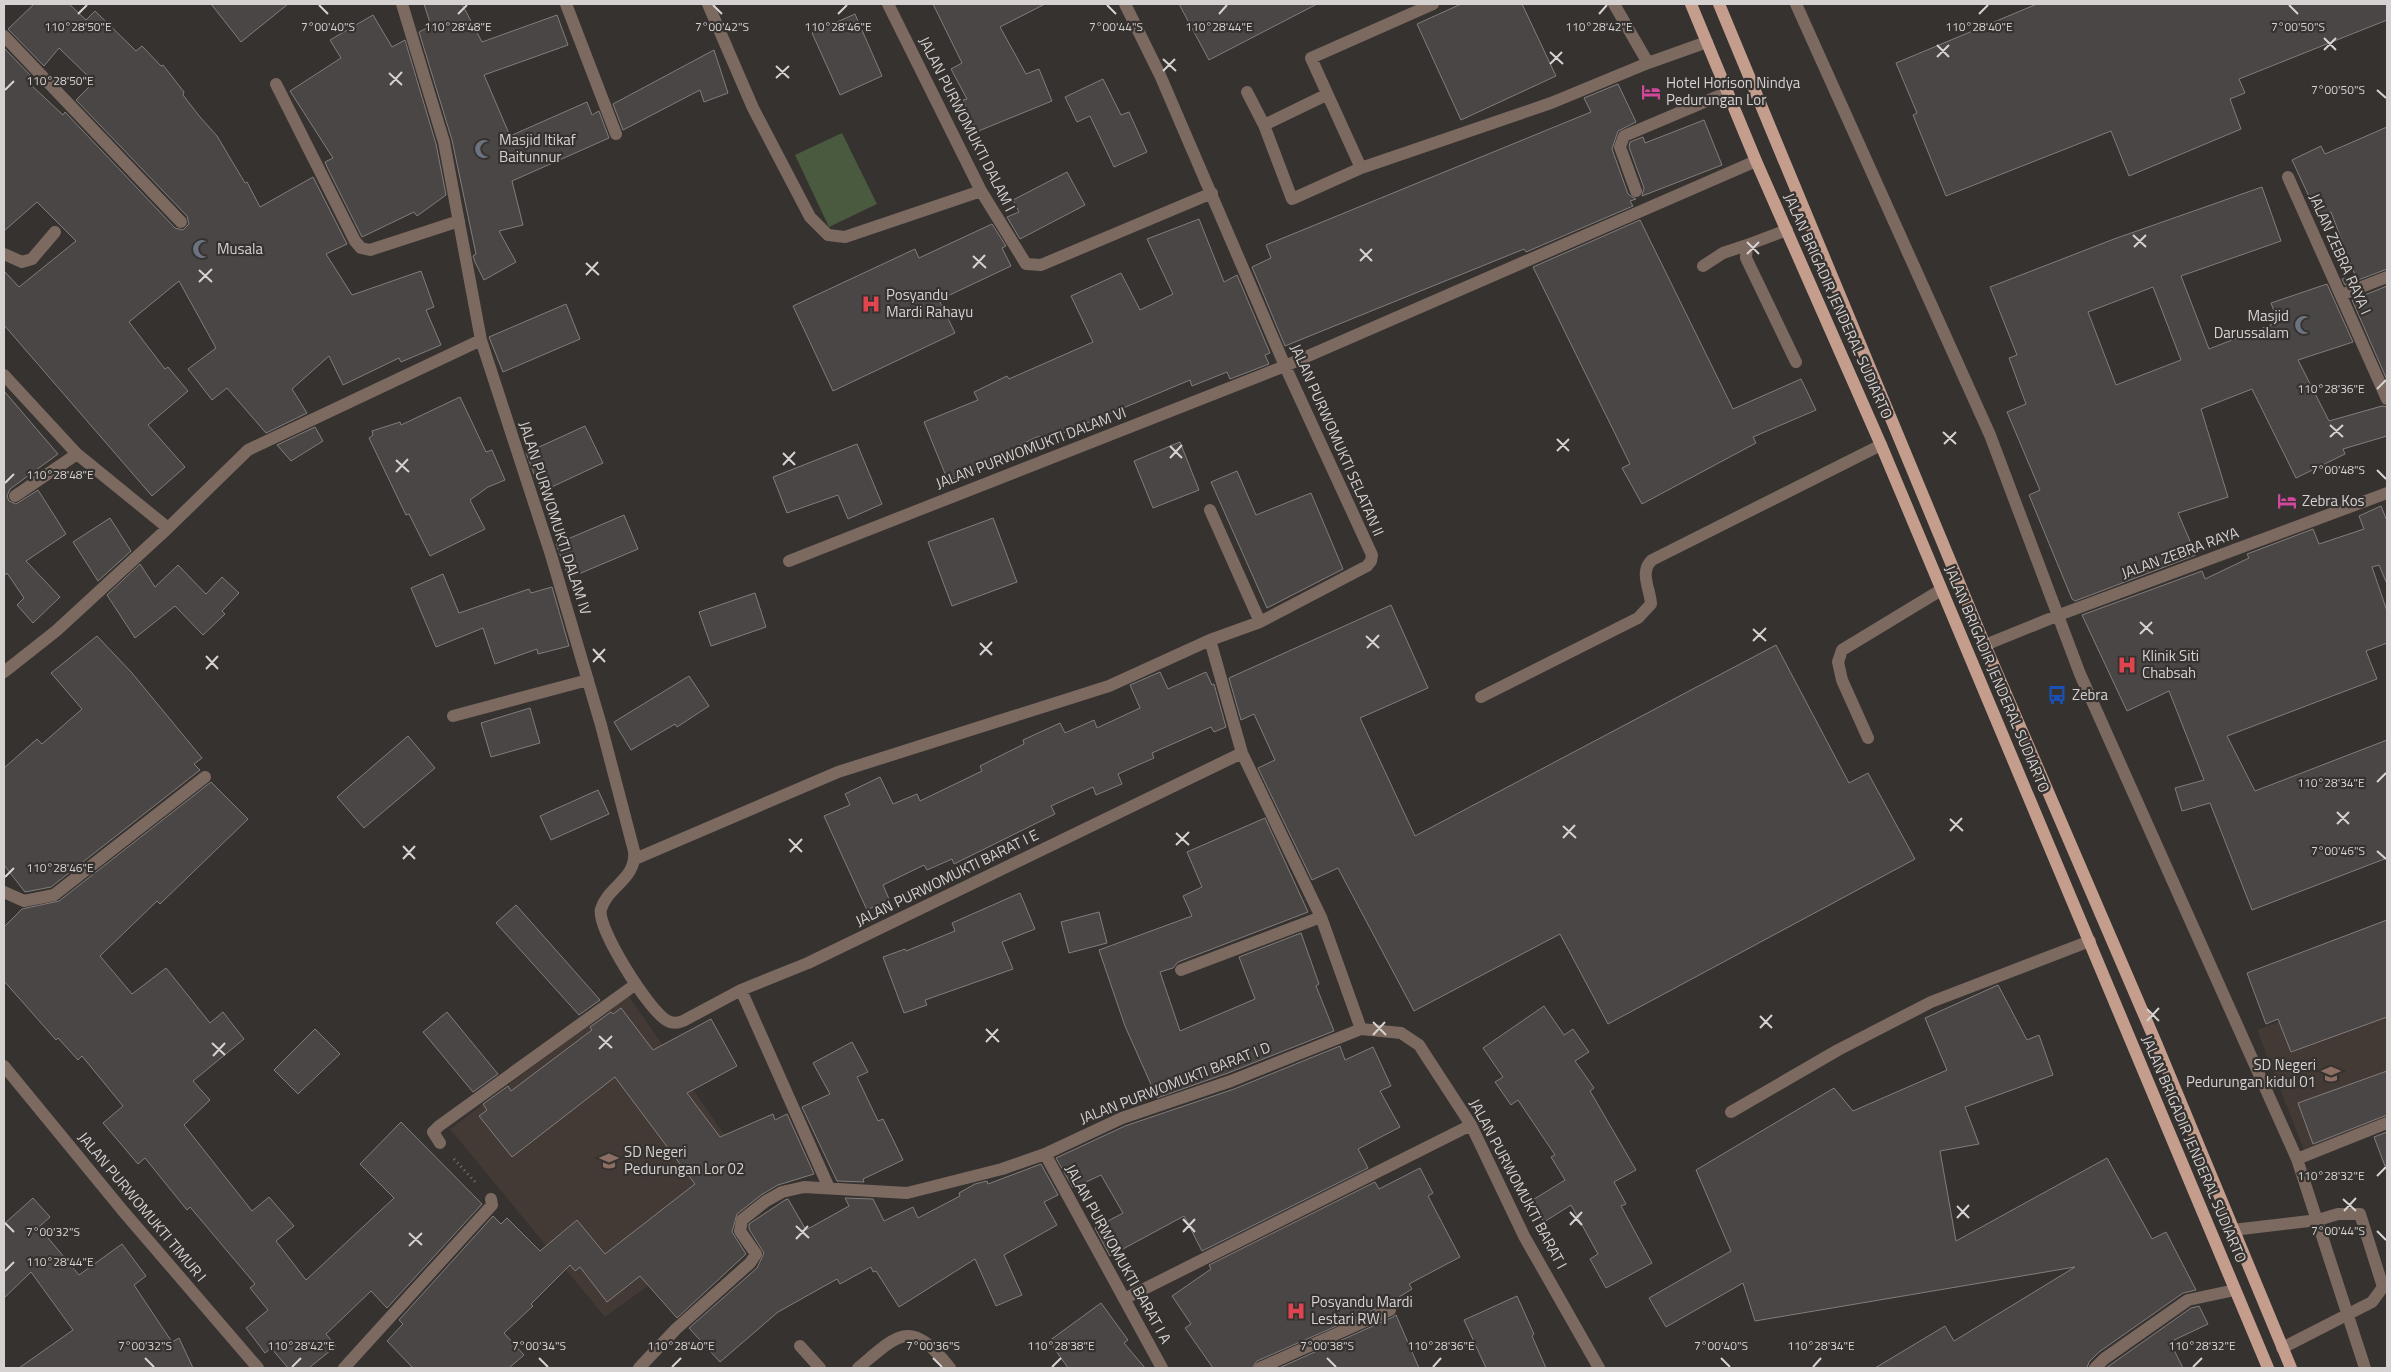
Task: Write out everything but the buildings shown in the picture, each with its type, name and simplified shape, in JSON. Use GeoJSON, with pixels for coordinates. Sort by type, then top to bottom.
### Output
{"type":"FeatureCollection","features":[{"type":"Feature","properties":{"kind":"main road","name":"JALAN BRIGADIR JENDERAL SUDIARTO"},"geometry":{"type":"LineString","coordinates":[[1691,4],[1756,161],[1881,445],[2268,1368]]}},
{"type":"Feature","properties":{"kind":"main road","name":"JALAN BRIGADIR JENDERAL SUDIARTO"},"geometry":{"type":"LineString","coordinates":[[1719,4],[1985,645],[2157,1045],[2291,1368]]}},
{"type":"Feature","properties":{"kind":"main road"},"geometry":{"type":"LineString","coordinates":[[2136,1052],[2157,1045]]}},
{"type":"Feature","properties":{"kind":"street","name":"JALAN PURWOMUKTI DALAM IV"},"geometry":{"type":"LineString","coordinates":[[402,4],[444,142],[480,340],[551,554],[588,680],[635,860]]}},
{"type":"Feature","properties":{"kind":"street"},"geometry":{"type":"LineString","coordinates":[[566,4],[616,134]]}},
{"type":"Feature","properties":{"kind":"street"},"geometry":{"type":"LineString","coordinates":[[708,4],[753,108],[810,217],[828,235],[845,237],[980,191]]}},
{"type":"Feature","properties":{"kind":"street","name":"JALAN PURWOMUKTI DALAM I"},"geometry":{"type":"LineString","coordinates":[[888,4],[980,191],[1026,264],[1032,266],[1041,265],[1212,193]]}},
{"type":"Feature","properties":{"kind":"street","name":"JALAN PURWOMUKTI SELATAN II"},"geometry":{"type":"LineString","coordinates":[[635,860],[838,772],[1110,686],[1210,640],[1260,622],[1366,566],[1371,561],[1372,556],[1286,366],[1160,75],[1124,4]]}},
{"type":"Feature","properties":{"kind":"street"},"geometry":{"type":"LineString","coordinates":[[1361,168],[1311,58],[1433,4]]}},
{"type":"Feature","properties":{"kind":"street"},"geometry":{"type":"LineString","coordinates":[[1614,4],[1648,63]]}},
{"type":"Feature","properties":{"kind":"street"},"geometry":{"type":"LineString","coordinates":[[1796,4],[1990,435],[2080,674],[2297,1158],[2365,1368]]}},
{"type":"Feature","properties":{"kind":"street"},"geometry":{"type":"LineString","coordinates":[[4,36],[181,222]]}},
{"type":"Feature","properties":{"kind":"street"},"geometry":{"type":"LineString","coordinates":[[1247,92],[1264,124],[1292,199],[1361,168],[1551,103],[1648,63],[1707,42]]}},
{"type":"Feature","properties":{"kind":"street"},"geometry":{"type":"LineString","coordinates":[[276,84],[360,248],[370,250],[459,222]]}},
{"type":"Feature","properties":{"kind":"street"},"geometry":{"type":"LineString","coordinates":[[1636,191],[1620,147],[1624,136],[1728,92]]}},
{"type":"Feature","properties":{"kind":"street"},"geometry":{"type":"LineString","coordinates":[[1264,124],[1326,94]]}},
{"type":"Feature","properties":{"kind":"street","name":"JALAN PURWOMUKTI DALAM VI"},"geometry":{"type":"LineString","coordinates":[[789,561],[1286,366],[1756,161]]}},
{"type":"Feature","properties":{"kind":"street","name":"JALAN ZEBRA RAYA I"},"geometry":{"type":"LineString","coordinates":[[2288,177],[2387,399]]}},
{"type":"Feature","properties":{"kind":"street"},"geometry":{"type":"LineString","coordinates":[[1703,266],[1723,253],[1787,230]]}},
{"type":"Feature","properties":{"kind":"street"},"geometry":{"type":"LineString","coordinates":[[4,254],[22,262],[32,259],[55,232]]}},
{"type":"Feature","properties":{"kind":"street"},"geometry":{"type":"LineString","coordinates":[[1747,245],[1746,258],[1751,272],[1796,362]]}},
{"type":"Feature","properties":{"kind":"street"},"geometry":{"type":"LineString","coordinates":[[2341,295],[2387,277]]}},
{"type":"Feature","properties":{"kind":"street"},"geometry":{"type":"LineString","coordinates":[[4,672],[56,631],[168,528],[248,450],[480,340]]}},
{"type":"Feature","properties":{"kind":"street"},"geometry":{"type":"LineString","coordinates":[[4,375],[77,454],[168,528]]}},
{"type":"Feature","properties":{"kind":"street"},"geometry":{"type":"LineString","coordinates":[[1481,697],[1638,618],[1651,604],[1644,574],[1646,565],[1652,560],[1881,445]]}},
{"type":"Feature","properties":{"kind":"street"},"geometry":{"type":"LineString","coordinates":[[15,496],[77,454]]}},
{"type":"Feature","properties":{"kind":"street","name":"JALAN ZEBRA RAYA"},"geometry":{"type":"LineString","coordinates":[[1985,645],[2059,615],[2387,493]]}},
{"type":"Feature","properties":{"kind":"street"},"geometry":{"type":"LineString","coordinates":[[1210,510],[1260,622]]}},
{"type":"Feature","properties":{"kind":"street"},"geometry":{"type":"LineString","coordinates":[[1868,738],[1842,680],[1838,662],[1842,650],[1941,590]]}},
{"type":"Feature","properties":{"kind":"street"},"geometry":{"type":"LineString","coordinates":[[1210,640],[1242,753],[1321,917],[1361,1029]]}},
{"type":"Feature","properties":{"kind":"street"},"geometry":{"type":"LineString","coordinates":[[453,716],[588,680]]}},
{"type":"Feature","properties":{"kind":"street","name":"JALAN PURWOMUKTI BARAT I E"},"geometry":{"type":"LineString","coordinates":[[636,984],[664,1018],[672,1023],[683,1021],[741,990],[808,963],[1242,753]]}},
{"type":"Feature","properties":{"kind":"street"},"geometry":{"type":"LineString","coordinates":[[4,892],[24,901],[54,895],[205,777]]}},
{"type":"Feature","properties":{"kind":"street"},"geometry":{"type":"LineString","coordinates":[[440,1143],[433,1132],[438,1126],[636,984],[607,933],[601,910],[606,900],[632,869],[635,860]]}},
{"type":"Feature","properties":{"kind":"street"},"geometry":{"type":"LineString","coordinates":[[1181,970],[1321,917]]}},
{"type":"Feature","properties":{"kind":"street"},"geometry":{"type":"LineString","coordinates":[[1731,1112],[1838,1050],[1931,1002],[2090,941]]}},
{"type":"Feature","properties":{"kind":"street"},"geometry":{"type":"LineString","coordinates":[[741,990],[829,1188]]}},
{"type":"Feature","properties":{"kind":"street","name":"JALAN PURWOMUKTI BARAT I"},"geometry":{"type":"LineString","coordinates":[[1361,1029],[1401,1033],[1419,1045],[1471,1124],[1524,1236],[1599,1368]]}},
{"type":"Feature","properties":{"kind":"street","name":"JALAN PURWOMUKTI BARAT I D"},"geometry":{"type":"LineString","coordinates":[[639,1368],[676,1329],[750,1263],[756,1254],[740,1231],[740,1225],[746,1215],[766,1200],[782,1192],[804,1187],[907,1193],[1002,1169],[1045,1154],[1122,1118],[1231,1081],[1361,1029]]}},
{"type":"Feature","properties":{"kind":"street","name":"JALAN PURWOMUKTI TIMUR I"},"geometry":{"type":"LineString","coordinates":[[4,1066],[123,1211],[258,1368]]}},
{"type":"Feature","properties":{"kind":"street"},"geometry":{"type":"LineString","coordinates":[[2297,1158],[2387,1123]]}},
{"type":"Feature","properties":{"kind":"street"},"geometry":{"type":"LineString","coordinates":[[1124,1299],[1471,1124]]}},
{"type":"Feature","properties":{"kind":"street","name":"JALAN PURWOMUKTI BARAT I A"},"geometry":{"type":"LineString","coordinates":[[1045,1154],[1162,1368]]}},
{"type":"Feature","properties":{"kind":"street"},"geometry":{"type":"LineString","coordinates":[[344,1368],[492,1205],[491,1199]]}},
{"type":"Feature","properties":{"kind":"street"},"geometry":{"type":"LineString","coordinates":[[2233,1230],[2318,1220],[2338,1214],[2360,1214],[2383,1286],[2372,1302],[2282,1348]]}},
{"type":"Feature","properties":{"kind":"street"},"geometry":{"type":"LineString","coordinates":[[2095,1368],[2104,1359],[2188,1300],[2235,1290]]}},
{"type":"Feature","properties":{"kind":"street"},"geometry":{"type":"LineString","coordinates":[[1260,1368],[1390,1310]]}},
{"type":"Feature","properties":{"kind":"street"},"geometry":{"type":"LineString","coordinates":[[858,1368],[889,1342],[901,1335],[913,1335],[925,1340],[950,1368]]}},
{"type":"Feature","properties":{"kind":"street"},"geometry":{"type":"LineString","coordinates":[[800,1346],[820,1368]]}},
{"type":"Feature","properties":{"kind":"path"},"geometry":{"type":"LineString","coordinates":[[440,1143],[491,1199]]}},
{"type":"Feature","properties":{"kind":"shaded area","name":"SD Negeri Pedurungan kidul 01"},"geometry":{"type":"Polygon","coordinates":[[[2387,981],[2387,1119],[2304,1150],[2257,1030],[2387,981]]]}},
{"type":"Feature","properties":{"kind":"shaded area","name":"SD Negeri Pedurungan Lor 02"},"geometry":{"type":"Polygon","coordinates":[[[628,995],[765,1194],[663,1275],[605,1317],[450,1129],[628,995]]]}},
{"type":"Feature","properties":{"kind":"green space"},"geometry":{"type":"Polygon","coordinates":[[[842,133],[877,204],[829,227],[795,155],[842,133]]]}},
{"type":"Feature","properties":{"kind":"place","name":"Hotel Horison Nindya Pedurungan Lor"},"geometry":{"type":"Point","coordinates":[1651,92]}},
{"type":"Feature","properties":{"kind":"place","name":"Masjid Itikaf Baitunnur"},"geometry":{"type":"Point","coordinates":[484,149]}},
{"type":"Feature","properties":{"kind":"place","name":"Musala"},"geometry":{"type":"Point","coordinates":[202,249]}},
{"type":"Feature","properties":{"kind":"place","name":"Posyandu Mardi Rahayu"},"geometry":{"type":"Point","coordinates":[871,304]}},
{"type":"Feature","properties":{"kind":"place","name":"Masjid Darussalam"},"geometry":{"type":"Point","coordinates":[2304,325]}},
{"type":"Feature","properties":{"kind":"place","name":"Zebra Kos"},"geometry":{"type":"Point","coordinates":[2287,501]}},
{"type":"Feature","properties":{"kind":"place","name":"Klinik Siti Chabsah"},"geometry":{"type":"Point","coordinates":[2127,665]}},
{"type":"Feature","properties":{"kind":"place","name":"Zebra"},"geometry":{"type":"Point","coordinates":[2057,695]}},
{"type":"Feature","properties":{"kind":"place","name":"SD Negeri Pedurungan kidul 01"},"geometry":{"type":"Point","coordinates":[2331,1074]}},
{"type":"Feature","properties":{"kind":"place","name":"SD Negeri Pedurungan Lor 02"},"geometry":{"type":"Point","coordinates":[609,1161]}},
{"type":"Feature","properties":{"kind":"place","name":"Posyandu Mardi Lestari RW I"},"geometry":{"type":"Point","coordinates":[1296,1311]}}]}
